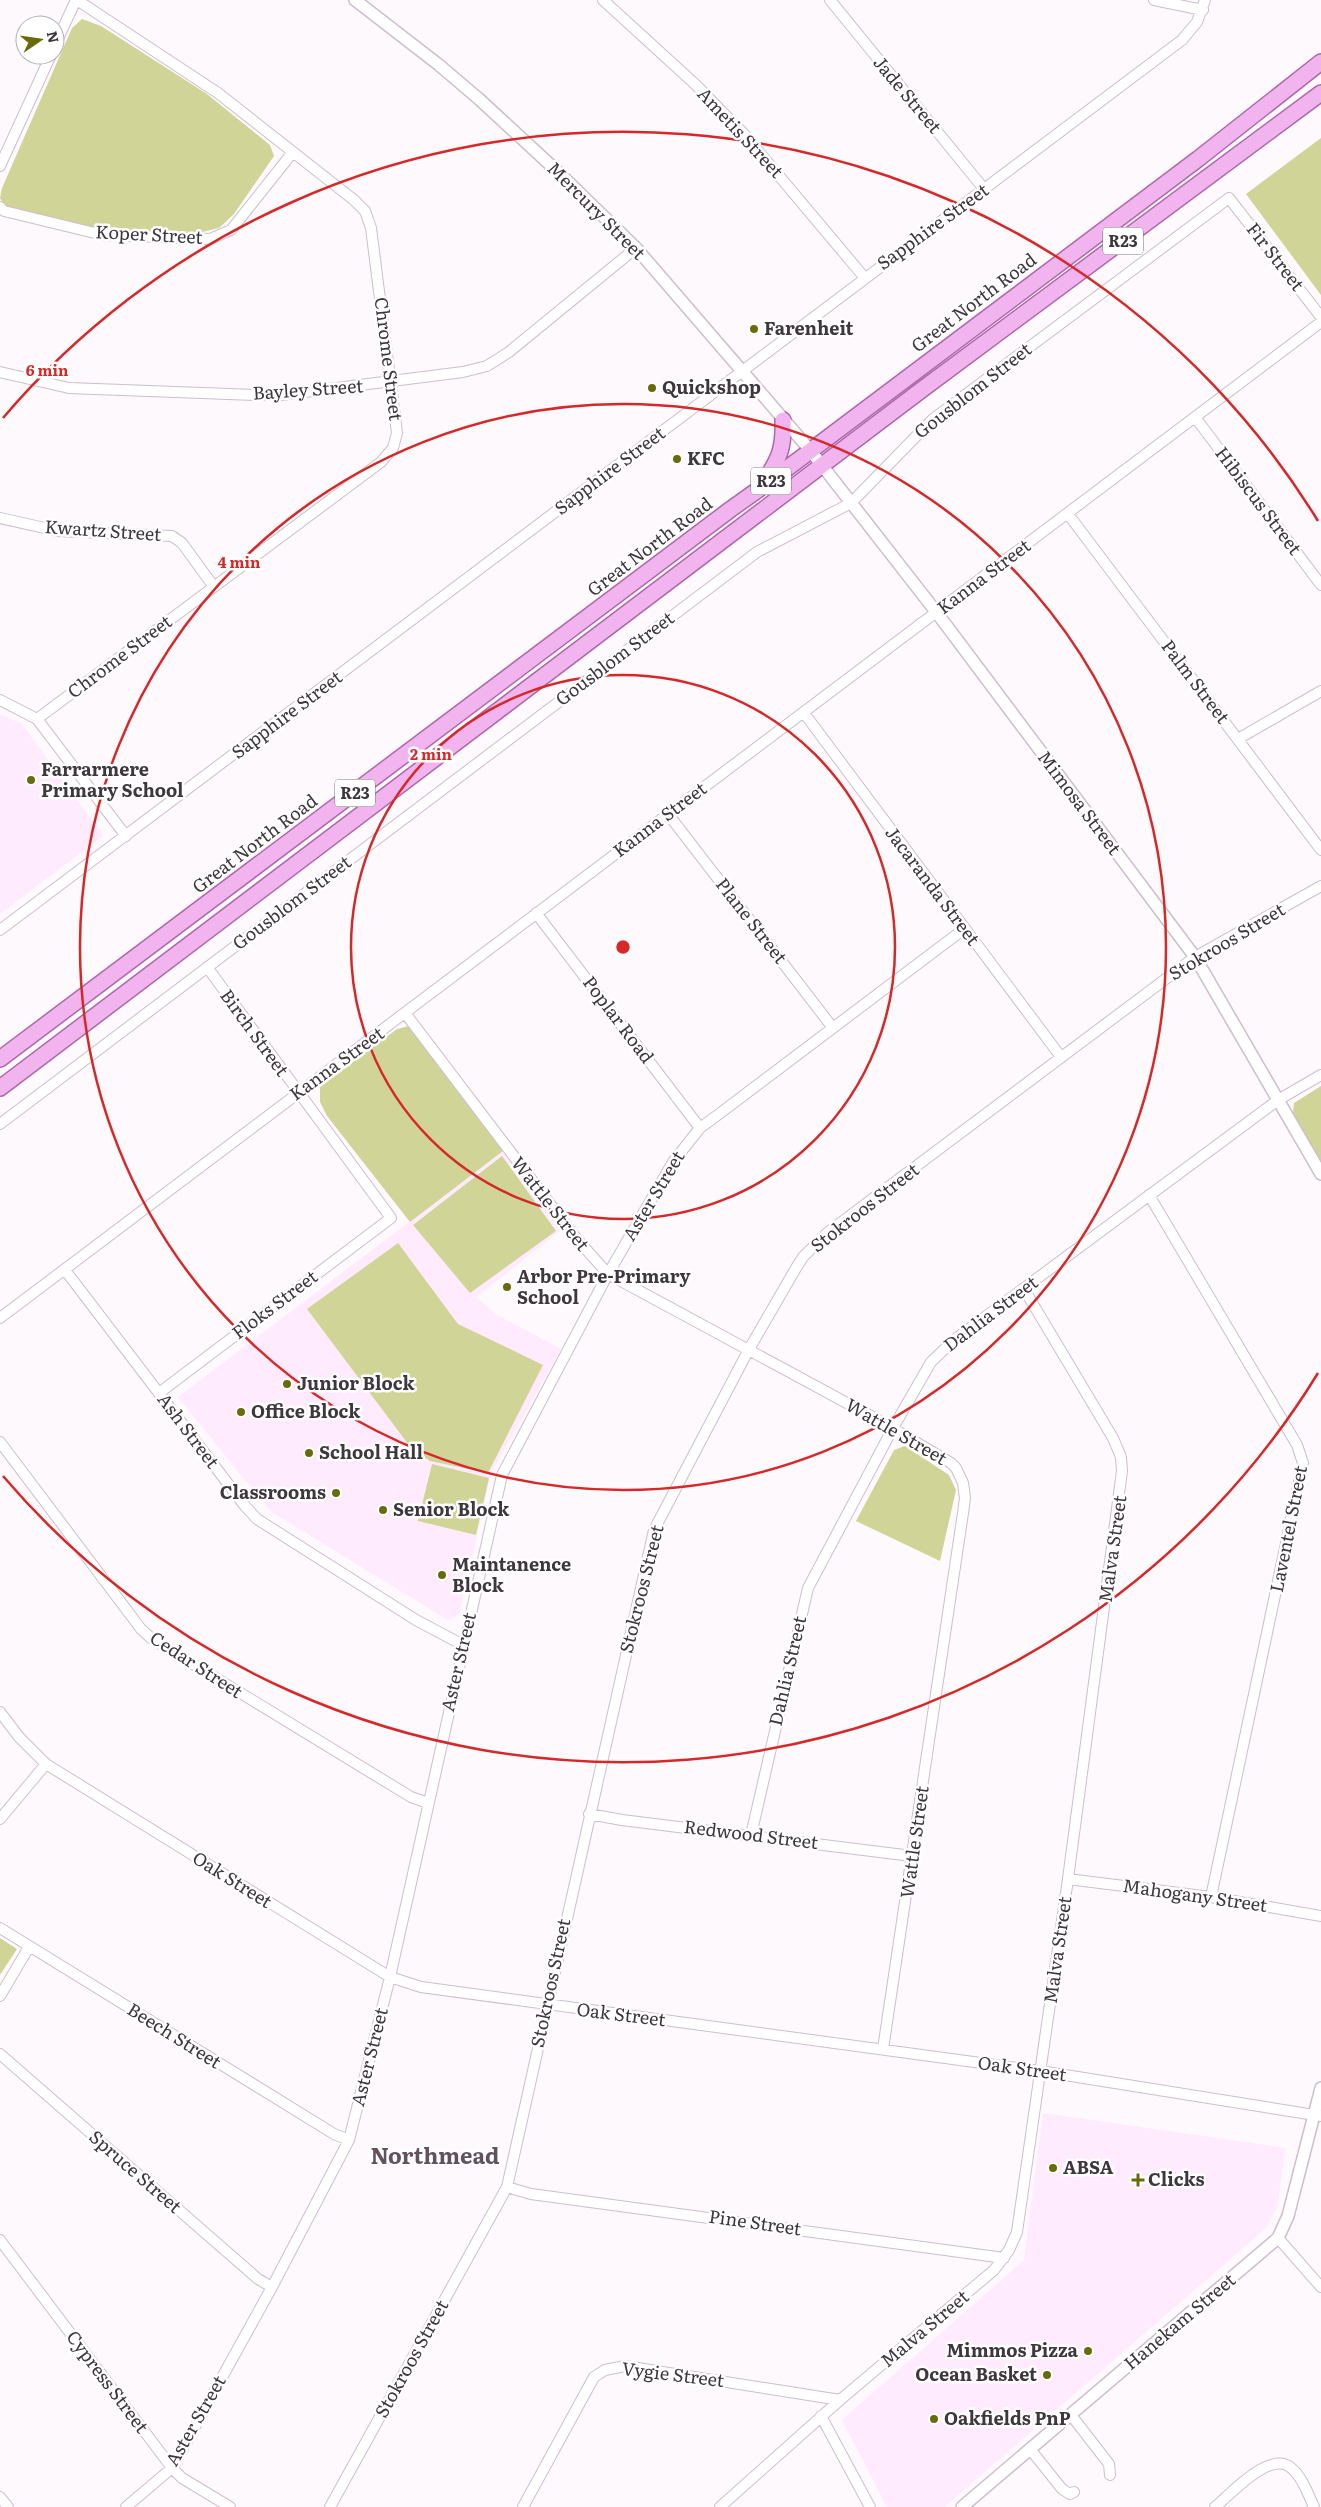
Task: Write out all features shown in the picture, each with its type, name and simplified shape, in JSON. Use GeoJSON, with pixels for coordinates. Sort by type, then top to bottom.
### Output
{"type":"FeatureCollection","features":[{"type":"Feature","properties":{"kind":"main road","name":"Great North Road"},"geometry":{"type":"LineString","coordinates":[[0,1059],[1198,158],[1321,62]]}},
{"type":"Feature","properties":{"kind":"main road","name":"R23"},"geometry":{"type":"LineString","coordinates":[[0,1088],[822,466],[1321,93]]}},
{"type":"Feature","properties":{"kind":"main road"},"geometry":{"type":"LineString","coordinates":[[759,489],[780,457],[784,441],[783,420]]}},
{"type":"Feature","properties":{"kind":"main road"},"geometry":{"type":"LineString","coordinates":[[390,766],[404,784]]}},
{"type":"Feature","properties":{"kind":"street"},"geometry":{"type":"LineString","coordinates":[[65,24],[76,0]]}},
{"type":"Feature","properties":{"kind":"street","name":"Chrome Street"},"geometry":{"type":"LineString","coordinates":[[37,719],[388,455],[397,433],[369,219],[365,211],[354,200],[293,152],[182,68],[76,0]]}},
{"type":"Feature","properties":{"kind":"street","name":"Mercury Street"},"geometry":{"type":"LineString","coordinates":[[355,0],[439,65],[479,99],[636,248],[810,450]]}},
{"type":"Feature","properties":{"kind":"street","name":"Ametis Street"},"geometry":{"type":"LineString","coordinates":[[603,0],[696,85],[743,133],[864,278]]}},
{"type":"Feature","properties":{"kind":"street","name":"Jade Street"},"geometry":{"type":"LineString","coordinates":[[830,0],[984,189]]}},
{"type":"Feature","properties":{"kind":"street"},"geometry":{"type":"LineString","coordinates":[[1154,0],[1204,5]]}},
{"type":"Feature","properties":{"kind":"street","name":"Sapphire Street"},"geometry":{"type":"LineString","coordinates":[[0,930],[1182,40],[1197,22],[1204,5]]}},
{"type":"Feature","properties":{"kind":"street"},"geometry":{"type":"LineString","coordinates":[[0,166],[45,65]]}},
{"type":"Feature","properties":{"kind":"street","name":"Koper Street"},"geometry":{"type":"LineString","coordinates":[[0,207],[4,211],[103,236],[210,239],[222,236],[236,225],[293,152]]}},
{"type":"Feature","properties":{"kind":"street","name":"Fir Street"},"geometry":{"type":"LineString","coordinates":[[1230,198],[1321,317]]}},
{"type":"Feature","properties":{"kind":"street","name":"Gousblom Street"},"geometry":{"type":"LineString","coordinates":[[0,1124],[757,552],[852,503],[933,419],[1230,198]]}},
{"type":"Feature","properties":{"kind":"street","name":"Bayley Street"},"geometry":{"type":"LineString","coordinates":[[0,372],[69,388],[281,395],[463,372],[495,362],[636,248]]}},
{"type":"Feature","properties":{"kind":"street","name":"Kanna Street"},"geometry":{"type":"LineString","coordinates":[[0,1318],[297,1092],[937,613],[1321,322]]}},
{"type":"Feature","properties":{"kind":"street","name":"Hibiscus Street"},"geometry":{"type":"LineString","coordinates":[[1195,417],[1321,585]]}},
{"type":"Feature","properties":{"kind":"street","name":"Mimosa Street"},"geometry":{"type":"LineString","coordinates":[[810,450],[937,613],[1195,957],[1321,1174]]}},
{"type":"Feature","properties":{"kind":"street","name":"Palm Street"},"geometry":{"type":"LineString","coordinates":[[1068,514],[1321,850]]}},
{"type":"Feature","properties":{"kind":"street","name":"Kwartz Street"},"geometry":{"type":"LineString","coordinates":[[0,518],[58,531],[172,536],[182,543],[214,587]]}},
{"type":"Feature","properties":{"kind":"street"},"geometry":{"type":"LineString","coordinates":[[1238,739],[1321,691]]}},
{"type":"Feature","properties":{"kind":"street"},"geometry":{"type":"LineString","coordinates":[[0,700],[37,719],[126,836]]}},
{"type":"Feature","properties":{"kind":"street","name":"Jacaranda Street"},"geometry":{"type":"LineString","coordinates":[[804,713],[1061,1057]]}},
{"type":"Feature","properties":{"kind":"street","name":"Plane Street"},"geometry":{"type":"LineString","coordinates":[[668,814],[833,1028]]}},
{"type":"Feature","properties":{"kind":"street","name":"Stokroos Street"},"geometry":{"type":"LineString","coordinates":[[330,2507],[507,2187],[546,2005],[654,1530],[748,1351],[792,1275],[814,1246],[1195,957],[1321,886]]}},
{"type":"Feature","properties":{"kind":"street","name":"Poplar Road"},"geometry":{"type":"LineString","coordinates":[[536,913],[700,1128]]}},
{"type":"Feature","properties":{"kind":"street","name":"Aster Street"},"geometry":{"type":"LineString","coordinates":[[126,2507],[172,2468],[272,2287],[349,2140],[390,1977],[502,1475],[608,1274],[673,1162],[700,1128],[964,929]]}},
{"type":"Feature","properties":{"kind":"street","name":"Birch Street"},"geometry":{"type":"LineString","coordinates":[[208,967],[297,1092],[391,1218]]}},
{"type":"Feature","properties":{"kind":"street","name":"Wattle Street"},"geometry":{"type":"LineString","coordinates":[[405,1013],[576,1238],[608,1274],[893,1428],[951,1463],[961,1477],[964,1490],[883,2049]]}},
{"type":"Feature","properties":{"kind":"street","name":"Dahlia Street"},"geometry":{"type":"LineString","coordinates":[[750,1835],[808,1588],[893,1428],[931,1362],[942,1350],[1278,1100],[1321,1075]]}},
{"type":"Feature","properties":{"kind":"street","name":"Laventel Street"},"geometry":{"type":"LineString","coordinates":[[1149,1195],[1298,1445],[1303,1463],[1211,1897]]}},
{"type":"Feature","properties":{"kind":"street","name":"Floks Street"},"geometry":{"type":"LineString","coordinates":[[158,1393],[391,1218]]}},
{"type":"Feature","properties":{"kind":"street","name":"Ash Street"},"geometry":{"type":"LineString","coordinates":[[65,1270],[257,1519],[416,1620],[463,1645]]}},
{"type":"Feature","properties":{"kind":"street","name":"Malva Street"},"geometry":{"type":"LineString","coordinates":[[720,2507],[821,2416],[986,2278],[1004,2258],[1017,2232],[1068,1879],[1122,1480],[1122,1464],[1113,1438],[1024,1289]]}},
{"type":"Feature","properties":{"kind":"street","name":"Cedar Street"},"geometry":{"type":"LineString","coordinates":[[0,1442],[141,1628],[152,1639],[411,1797],[428,1804]]}},
{"type":"Feature","properties":{"kind":"street","name":"Oak Street"},"geometry":{"type":"LineString","coordinates":[[0,1712],[18,1737],[46,1764],[390,1977],[421,1987],[1040,2071],[1318,2115]]}},
{"type":"Feature","properties":{"kind":"street"},"geometry":{"type":"LineString","coordinates":[[0,1819],[46,1764]]}},
{"type":"Feature","properties":{"kind":"street","name":"Redwood Street"},"geometry":{"type":"LineString","coordinates":[[589,1814],[622,1820],[912,1856]]}},
{"type":"Feature","properties":{"kind":"street","name":"Mahogany Street"},"geometry":{"type":"LineString","coordinates":[[1068,1879],[1211,1897],[1321,1916]]}},
{"type":"Feature","properties":{"kind":"street","name":"Beech Street"},"geometry":{"type":"LineString","coordinates":[[0,1928],[334,2134],[349,2140]]}},
{"type":"Feature","properties":{"kind":"street"},"geometry":{"type":"LineString","coordinates":[[0,1996],[29,1947]]}},
{"type":"Feature","properties":{"kind":"street","name":"Spruce Street"},"geometry":{"type":"LineString","coordinates":[[0,2054],[251,2273],[272,2287]]}},
{"type":"Feature","properties":{"kind":"street","name":"Hanekam Street"},"geometry":{"type":"LineString","coordinates":[[962,2507],[1278,2238],[1286,2225],[1318,2115],[1321,2088]]}},
{"type":"Feature","properties":{"kind":"street","name":"Pine Street"},"geometry":{"type":"LineString","coordinates":[[507,2187],[531,2194],[1004,2258]]}},
{"type":"Feature","properties":{"kind":"street"},"geometry":{"type":"LineString","coordinates":[[1278,2238],[1321,2287]]}},
{"type":"Feature","properties":{"kind":"street","name":"Cypress Street"},"geometry":{"type":"LineString","coordinates":[[0,2240],[172,2468],[182,2478],[230,2507]]}},
{"type":"Feature","properties":{"kind":"street","name":"Vygie Street"},"geometry":{"type":"LineString","coordinates":[[524,2507],[594,2378],[605,2370],[625,2366],[840,2400]]}},
{"type":"Feature","properties":{"kind":"street"},"geometry":{"type":"LineString","coordinates":[[1070,2415],[1109,2464],[1110,2475]]}},
{"type":"Feature","properties":{"kind":"street"},"geometry":{"type":"LineString","coordinates":[[821,2416],[870,2507]]}},
{"type":"Feature","properties":{"kind":"street"},"geometry":{"type":"LineString","coordinates":[[1030,2449],[1062,2489],[1070,2494],[1074,2492]]}},
{"type":"Feature","properties":{"kind":"street"},"geometry":{"type":"LineString","coordinates":[[1215,2507],[1255,2473],[1277,2463],[1288,2465],[1299,2476],[1314,2507]]}},
{"type":"Feature","properties":{"kind":"street"},"geometry":{"type":"LineString","coordinates":[[0,2497],[8,2507]]}},
{"type":"Feature","properties":{"kind":"shaded area","name":"Farrarmere Primary School"},"geometry":{"type":"Polygon","coordinates":[[[0,714],[22,724],[103,836],[0,914],[0,714]]]}},
{"type":"Feature","properties":{"kind":"shaded area"},"geometry":{"type":"Polygon","coordinates":[[[503,1151],[561,1230],[476,1297],[497,1315],[561,1349],[491,1473],[459,1615],[448,1620],[270,1511],[178,1397],[503,1151]]]}},
{"type":"Feature","properties":{"kind":"shaded area"},"geometry":{"type":"Polygon","coordinates":[[[1043,2113],[1285,2148],[1278,2205],[1266,2228],[944,2507],[887,2507],[842,2420],[1024,2260],[1043,2113]]]}},
{"type":"Feature","properties":{"kind":"green space"},"geometry":{"type":"Polygon","coordinates":[[[82,19],[101,26],[207,94],[270,145],[274,156],[234,214],[219,228],[202,232],[104,231],[5,208],[0,198],[2,188],[56,65],[65,65],[65,44],[72,28],[82,19]]]}},
{"type":"Feature","properties":{"kind":"green space"},"geometry":{"type":"Polygon","coordinates":[[[1321,138],[1321,295],[1246,194],[1321,138]]]}},
{"type":"Feature","properties":{"kind":"green space"},"geometry":{"type":"Polygon","coordinates":[[[409,1026],[418,1032],[503,1151],[410,1222],[327,1116],[320,1102],[320,1087],[397,1029],[409,1026]]]}},
{"type":"Feature","properties":{"kind":"green space"},"geometry":{"type":"Polygon","coordinates":[[[1321,1086],[1321,1161],[1293,1113],[1294,1103],[1321,1086]]]}},
{"type":"Feature","properties":{"kind":"green space"},"geometry":{"type":"Polygon","coordinates":[[[502,1156],[556,1231],[470,1293],[413,1225],[502,1156]]]}},
{"type":"Feature","properties":{"kind":"green space"},"geometry":{"type":"Polygon","coordinates":[[[398,1243],[458,1324],[543,1365],[488,1473],[430,1461],[411,1448],[307,1309],[398,1243]]]}},
{"type":"Feature","properties":{"kind":"green space"},"geometry":{"type":"Polygon","coordinates":[[[905,1446],[949,1475],[956,1490],[940,1561],[856,1521],[894,1450],[905,1446]]]}},
{"type":"Feature","properties":{"kind":"green space"},"geometry":{"type":"Polygon","coordinates":[[[432,1464],[489,1478],[476,1535],[418,1521],[432,1464]]]}},
{"type":"Feature","properties":{"kind":"green space"},"geometry":{"type":"Polygon","coordinates":[[[0,1938],[17,1949],[0,1975],[0,1938]]]}},
{"type":"Feature","properties":{"kind":"place","name":"Farenheit"},"geometry":{"type":"Point","coordinates":[754,329]}},
{"type":"Feature","properties":{"kind":"place","name":"Quickshop"},"geometry":{"type":"Point","coordinates":[652,388]}},
{"type":"Feature","properties":{"kind":"place","name":"KFC"},"geometry":{"type":"Point","coordinates":[677,459]}},
{"type":"Feature","properties":{"kind":"place","name":"Farrarmere Primary School"},"geometry":{"type":"Point","coordinates":[31,780]}},
{"type":"Feature","properties":{"kind":"place","name":"Arbor Pre-Primary School"},"geometry":{"type":"Point","coordinates":[507,1287]}},
{"type":"Feature","properties":{"kind":"place","name":"Junior Block"},"geometry":{"type":"Point","coordinates":[287,1384]}},
{"type":"Feature","properties":{"kind":"place","name":"Office Block"},"geometry":{"type":"Point","coordinates":[241,1412]}},
{"type":"Feature","properties":{"kind":"place","name":"School Hall"},"geometry":{"type":"Point","coordinates":[309,1453]}},
{"type":"Feature","properties":{"kind":"place","name":"Classrooms"},"geometry":{"type":"Point","coordinates":[336,1493]}},
{"type":"Feature","properties":{"kind":"place","name":"Senior Block"},"geometry":{"type":"Point","coordinates":[383,1510]}},
{"type":"Feature","properties":{"kind":"place","name":"Maintanence Block"},"geometry":{"type":"Point","coordinates":[442,1575]}},
{"type":"Feature","properties":{"kind":"place","name":"ABSA"},"geometry":{"type":"Point","coordinates":[1053,2168]}},
{"type":"Feature","properties":{"kind":"place","name":"Clicks"},"geometry":{"type":"Point","coordinates":[1138,2180]}},
{"type":"Feature","properties":{"kind":"place","name":"Mimmos Pizza"},"geometry":{"type":"Point","coordinates":[1088,2351]}},
{"type":"Feature","properties":{"kind":"place","name":"Ocean Basket"},"geometry":{"type":"Point","coordinates":[1047,2375]}},
{"type":"Feature","properties":{"kind":"place","name":"Oakfields PnP"},"geometry":{"type":"Point","coordinates":[934,2419]}},
{"type":"Feature","properties":{"kind":"district","name":"Northmead"},"geometry":{"type":"Point","coordinates":[435,2156]}}]}
